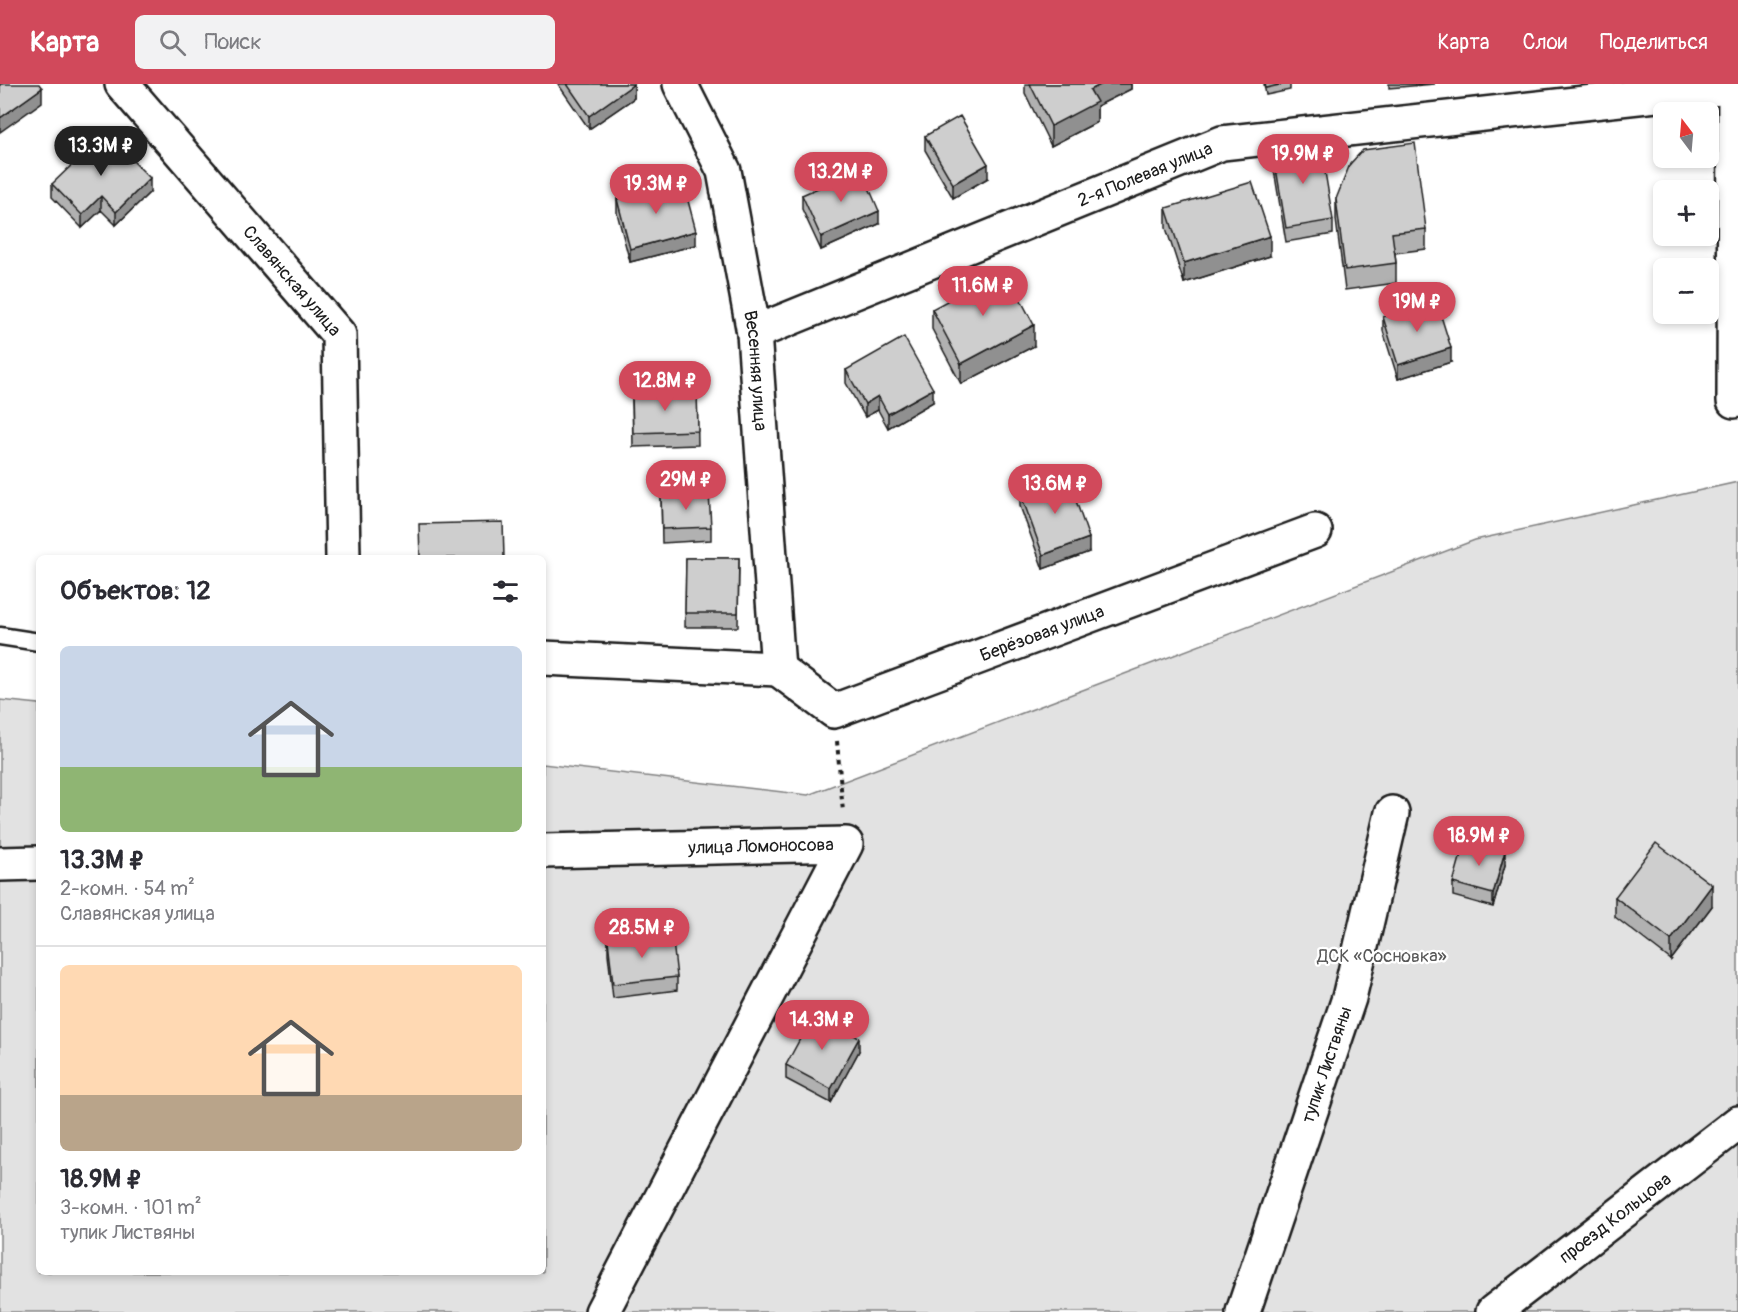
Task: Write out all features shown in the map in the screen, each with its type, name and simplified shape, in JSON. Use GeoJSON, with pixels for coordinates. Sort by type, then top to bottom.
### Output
{"type":"FeatureCollection","features":[{"type":"Feature","properties":{"kind":"street","name":"Славянская улица"},"geometry":{"type":"LineString","coordinates":[[122,84],[339,335],[343,555]]}},
{"type":"Feature","properties":{"kind":"street","name":"Весенняя улица"},"geometry":{"type":"LineString","coordinates":[[680,84],[724,171],[754,333],[778,669]]}},
{"type":"Feature","properties":{"kind":"street","name":"2-я Полевая улица"},"geometry":{"type":"LineString","coordinates":[[754,333],[1222,143],[1737,86]]}},
{"type":"Feature","properties":{"kind":"street"},"geometry":{"type":"LineString","coordinates":[[1734,401],[1737,86]]}},
{"type":"Feature","properties":{"kind":"street","name":"Берёзовая улица"},"geometry":{"type":"LineString","coordinates":[[834,711],[1315,531]]}},
{"type":"Feature","properties":{"kind":"street"},"geometry":{"type":"LineString","coordinates":[[546,658],[778,669],[834,711]]}},
{"type":"Feature","properties":{"kind":"street","name":"тупик Листвяны"},"geometry":{"type":"LineString","coordinates":[[1243,1312],[1349,998],[1392,813]]}},
{"type":"Feature","properties":{"kind":"street","name":"улица Ломоносова"},"geometry":{"type":"LineString","coordinates":[[546,851],[846,844],[602,1312]]}},
{"type":"Feature","properties":{"kind":"street"},"geometry":{"type":"LineString","coordinates":[[0,864],[36,863]]}},
{"type":"Feature","properties":{"kind":"street","name":"проезд Кольцова"},"geometry":{"type":"LineString","coordinates":[[1493,1312],[1738,1123]]}},
{"type":"Feature","properties":{"kind":"lane"},"geometry":{"type":"LineString","coordinates":[[0,636],[36,642]]}},
{"type":"Feature","properties":{"kind":"path"},"geometry":{"type":"LineString","coordinates":[[834,711],[846,844]]}},
{"type":"Feature","properties":{"kind":"green space","name":"ДСК «Сосновка»"},"geometry":{"type":"Polygon","coordinates":[[[1738,482],[1738,1312],[0,1312],[0,700],[36,704],[36,1275],[546,1275],[546,764],[808,795],[1475,540],[1738,482]]]}},
{"type":"Feature","properties":{"kind":"building"},"geometry":{"type":"Polygon","coordinates":[[[0,84],[39,84],[42,88],[0,118],[0,84]]]}},
{"type":"Feature","properties":{"kind":"building"},"geometry":{"type":"Polygon","coordinates":[[[567,84],[634,84],[589,116],[567,84]]]}},
{"type":"Feature","properties":{"kind":"building"},"geometry":{"type":"Polygon","coordinates":[[[1030,84],[1102,84],[1090,90],[1097,102],[1051,126],[1030,84]]]}},
{"type":"Feature","properties":{"kind":"building"},"geometry":{"type":"Polygon","coordinates":[[[1265,84],[1284,84],[1266,88],[1265,84]]]}},
{"type":"Feature","properties":{"kind":"building"},"geometry":{"type":"Polygon","coordinates":[[[960,116],[988,164],[953,184],[925,136],[960,116]]]}},
{"type":"Feature","properties":{"kind":"building"},"geometry":{"type":"Polygon","coordinates":[[[105,133],[150,178],[116,212],[101,196],[82,215],[52,184],[105,133]]]}},
{"type":"Feature","properties":{"kind":"building"},"geometry":{"type":"Polygon","coordinates":[[[1320,142],[1333,220],[1286,228],[1273,150],[1320,142]]]}},
{"type":"Feature","properties":{"kind":"building"},"geometry":{"type":"Polygon","coordinates":[[[1415,143],[1426,229],[1392,233],[1396,263],[1345,270],[1336,199],[1350,164],[1363,150],[1415,143]]]}},
{"type":"Feature","properties":{"kind":"building"},"geometry":{"type":"Polygon","coordinates":[[[861,169],[879,211],[821,237],[802,195],[861,169]]]}},
{"type":"Feature","properties":{"kind":"building"},"geometry":{"type":"Polygon","coordinates":[[[683,182],[696,231],[630,249],[617,199],[683,182]]]}},
{"type":"Feature","properties":{"kind":"building"},"geometry":{"type":"Polygon","coordinates":[[[1252,182],[1270,236],[1184,263],[1166,208],[1252,182]]]}},
{"type":"Feature","properties":{"kind":"building"},"geometry":{"type":"Polygon","coordinates":[[[1005,270],[1034,325],[961,364],[932,309],[1005,270]]]}},
{"type":"Feature","properties":{"kind":"building"},"geometry":{"type":"Polygon","coordinates":[[[1436,300],[1451,348],[1398,365],[1383,317],[1436,300]]]}},
{"type":"Feature","properties":{"kind":"building"},"geometry":{"type":"Polygon","coordinates":[[[904,337],[933,389],[888,414],[878,396],[865,404],[846,370],[904,337]]]}},
{"type":"Feature","properties":{"kind":"building"},"geometry":{"type":"Polygon","coordinates":[[[697,392],[698,431],[633,433],[632,394],[697,392]]]}},
{"type":"Feature","properties":{"kind":"building"},"geometry":{"type":"Polygon","coordinates":[[[1067,475],[1089,538],[1043,555],[1020,492],[1067,475]]]}},
{"type":"Feature","properties":{"kind":"building"},"geometry":{"type":"Polygon","coordinates":[[[709,493],[711,527],[662,529],[661,495],[709,493]]]}},
{"type":"Feature","properties":{"kind":"building"},"geometry":{"type":"Polygon","coordinates":[[[503,522],[504,555],[420,555],[419,524],[503,522]]]}},
{"type":"Feature","properties":{"kind":"building"},"geometry":{"type":"Polygon","coordinates":[[[686,558],[739,558],[738,613],[685,613],[686,558]]]}},
{"type":"Feature","properties":{"kind":"building"},"geometry":{"type":"Polygon","coordinates":[[[1465,840],[1505,851],[1493,894],[1453,883],[1465,840]]]}},
{"type":"Feature","properties":{"kind":"building"},"geometry":{"type":"Polygon","coordinates":[[[1656,843],[1712,885],[1671,940],[1615,897],[1656,843]]]}},
{"type":"Feature","properties":{"kind":"building"},"geometry":{"type":"Polygon","coordinates":[[[672,933],[677,977],[613,984],[608,940],[672,933]]]}},
{"type":"Feature","properties":{"kind":"building"},"geometry":{"type":"Polygon","coordinates":[[[814,1013],[859,1038],[831,1089],[786,1065],[814,1013]]]}}]}
